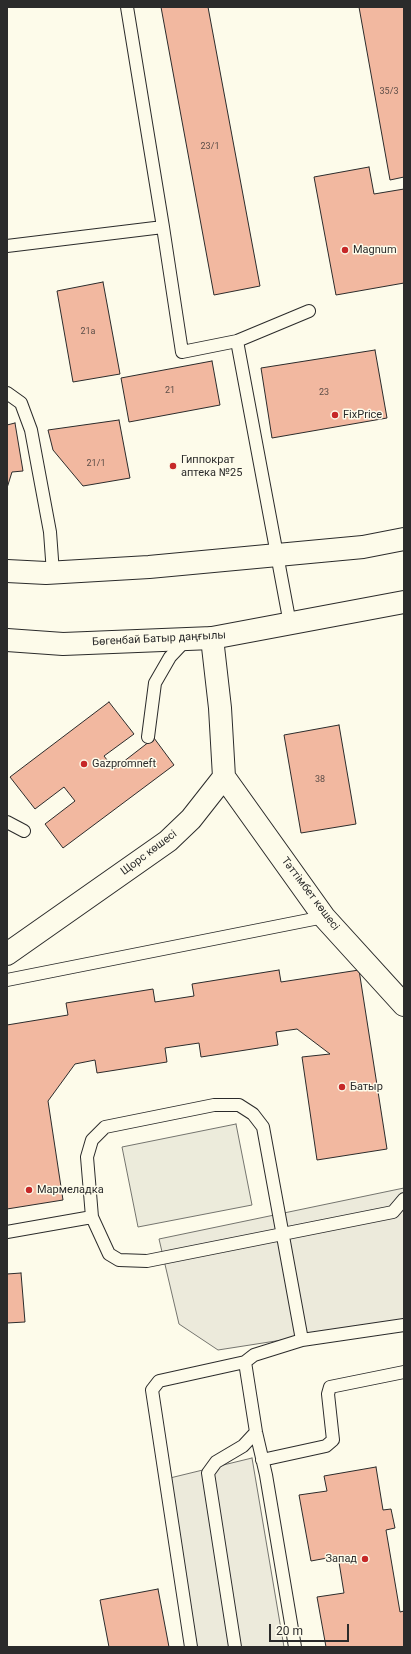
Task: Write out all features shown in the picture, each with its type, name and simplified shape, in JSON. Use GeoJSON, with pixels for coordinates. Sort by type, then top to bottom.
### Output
{"type":"FeatureCollection","features":[{"type":"Feature","properties":{"kind":"main road"},"geometry":{"type":"LineString","coordinates":[[7,571],[53,573],[149,567],[363,547],[404,539]]}},
{"type":"Feature","properties":{"kind":"main road","name":"Бөгенбай Батыр даңғылы"},"geometry":{"type":"LineString","coordinates":[[7,640],[63,644],[212,638],[404,602]]}},
{"type":"Feature","properties":{"kind":"main road"},"geometry":{"type":"LineString","coordinates":[[212,638],[220,708],[224,777]]}},
{"type":"Feature","properties":{"kind":"main road","name":"Тәттімбет көшесі"},"geometry":{"type":"LineString","coordinates":[[224,777],[324,917],[404,1005]]}},
{"type":"Feature","properties":{"kind":"main road","name":"Щорс көшесі"},"geometry":{"type":"LineString","coordinates":[[7,954],[168,841],[191,819],[224,777]]}},
{"type":"Feature","properties":{"kind":"lane"},"geometry":{"type":"LineString","coordinates":[[127,7],[182,352],[236,341],[309,311]]}},
{"type":"Feature","properties":{"kind":"lane"},"geometry":{"type":"LineString","coordinates":[[7,246],[163,227]]}},
{"type":"Feature","properties":{"kind":"lane"},"geometry":{"type":"LineString","coordinates":[[236,341],[290,624]]}},
{"type":"Feature","properties":{"kind":"lane"},"geometry":{"type":"LineString","coordinates":[[7,393],[21,403],[31,430],[50,532],[53,573]]}},
{"type":"Feature","properties":{"kind":"lane"},"geometry":{"type":"LineString","coordinates":[[148,737],[155,683],[170,657],[186,640]]}},
{"type":"Feature","properties":{"kind":"lane"},"geometry":{"type":"LineString","coordinates":[[7,822],[24,831]]}},
{"type":"Feature","properties":{"kind":"lane"},"geometry":{"type":"LineString","coordinates":[[7,980],[324,917]]}},
{"type":"Feature","properties":{"kind":"lane"},"geometry":{"type":"LineString","coordinates":[[302,1340],[283,1235],[263,1127],[253,1114],[239,1105],[214,1105],[105,1127],[92,1140],[87,1157],[92,1217],[109,1254],[119,1260],[147,1261],[283,1235],[393,1212],[404,1199]]}},
{"type":"Feature","properties":{"kind":"lane"},"geometry":{"type":"LineString","coordinates":[[7,1232],[92,1217]]}},
{"type":"Feature","properties":{"kind":"lane"},"geometry":{"type":"LineString","coordinates":[[191,1647],[152,1390],[159,1381],[245,1362],[254,1355],[302,1340],[404,1326]]}},
{"type":"Feature","properties":{"kind":"lane"},"geometry":{"type":"LineString","coordinates":[[245,1362],[256,1432],[295,1647]]}},
{"type":"Feature","properties":{"kind":"lane"},"geometry":{"type":"LineString","coordinates":[[262,1460],[326,1446],[333,1440],[328,1394],[330,1387],[404,1372]]}},
{"type":"Feature","properties":{"kind":"lane"},"geometry":{"type":"LineString","coordinates":[[235,1647],[208,1473],[216,1462],[243,1446],[256,1432]]}},
{"type":"Feature","properties":{"kind":"shaded area"},"geometry":{"type":"Polygon","coordinates":[[[236,1124],[252,1205],[138,1227],[122,1147],[236,1124]]]}},
{"type":"Feature","properties":{"kind":"shaded area"},"geometry":{"type":"Polygon","coordinates":[[[404,1188],[404,1321],[218,1350],[179,1324],[159,1239],[404,1188]]]}},
{"type":"Feature","properties":{"kind":"shaded area"},"geometry":{"type":"Polygon","coordinates":[[[252,1458],[284,1647],[197,1647],[170,1478],[252,1458]]]}},
{"type":"Feature","properties":{"kind":"building"},"geometry":{"type":"Polygon","coordinates":[[[161,7],[208,7],[260,286],[214,295],[161,7]]]}},
{"type":"Feature","properties":{"kind":"building"},"geometry":{"type":"Polygon","coordinates":[[[359,7],[404,7],[404,177],[390,180],[359,7]]]}},
{"type":"Feature","properties":{"kind":"building"},"geometry":{"type":"Polygon","coordinates":[[[369,167],[374,194],[404,189],[404,283],[336,295],[314,177],[369,167]]]}},
{"type":"Feature","properties":{"kind":"building"},"geometry":{"type":"Polygon","coordinates":[[[103,282],[120,374],[73,382],[57,291],[103,282]]]}},
{"type":"Feature","properties":{"kind":"building"},"geometry":{"type":"Polygon","coordinates":[[[375,350],[387,418],[272,438],[261,368],[375,350]]]}},
{"type":"Feature","properties":{"kind":"building"},"geometry":{"type":"Polygon","coordinates":[[[212,361],[220,405],[129,422],[121,378],[212,361]]]}},
{"type":"Feature","properties":{"kind":"building"},"geometry":{"type":"Polygon","coordinates":[[[119,420],[130,478],[83,486],[53,450],[48,430],[119,420]]]}},
{"type":"Feature","properties":{"kind":"building"},"geometry":{"type":"Polygon","coordinates":[[[15,423],[23,471],[12,472],[7,488],[7,425],[15,423]]]}},
{"type":"Feature","properties":{"kind":"building"},"geometry":{"type":"Polygon","coordinates":[[[109,702],[134,734],[104,756],[114,769],[154,738],[174,765],[63,848],[45,824],[75,801],[64,787],[35,809],[10,777],[109,702]]]}},
{"type":"Feature","properties":{"kind":"building"},"geometry":{"type":"Polygon","coordinates":[[[339,725],[356,824],[301,833],[284,735],[339,725]]]}},
{"type":"Feature","properties":{"kind":"building","name":"Батыр"},"geometry":{"type":"Polygon","coordinates":[[[279,970],[281,982],[359,970],[387,1149],[317,1160],[302,1057],[330,1054],[297,1029],[276,1032],[278,1045],[201,1057],[199,1043],[165,1048],[167,1062],[97,1073],[95,1060],[75,1064],[48,1101],[63,1200],[7,1209],[7,1025],[68,1015],[66,1003],[153,989],[155,1002],[194,996],[192,984],[279,970]]]}},
{"type":"Feature","properties":{"kind":"building"},"geometry":{"type":"Polygon","coordinates":[[[21,1273],[25,1322],[7,1323],[7,1274],[21,1273]]]}},
{"type":"Feature","properties":{"kind":"building","name":"Запад"},"geometry":{"type":"Polygon","coordinates":[[[376,1467],[383,1510],[391,1509],[395,1528],[386,1530],[400,1612],[404,1611],[404,1647],[326,1647],[317,1597],[344,1593],[338,1556],[311,1561],[299,1495],[327,1491],[324,1476],[376,1467]]]}},
{"type":"Feature","properties":{"kind":"building"},"geometry":{"type":"Polygon","coordinates":[[[158,1589],[169,1647],[109,1647],[100,1600],[158,1589]]]}},
{"type":"Feature","properties":{"kind":"place","name":"Magnum"},"geometry":{"type":"Point","coordinates":[345,250]}},
{"type":"Feature","properties":{"kind":"place","name":"FixPrice"},"geometry":{"type":"Point","coordinates":[335,415]}},
{"type":"Feature","properties":{"kind":"place","name":"Гиппократ аптека №25"},"geometry":{"type":"Point","coordinates":[173,466]}},
{"type":"Feature","properties":{"kind":"place","name":"Gazpromneft"},"geometry":{"type":"Point","coordinates":[84,764]}},
{"type":"Feature","properties":{"kind":"place","name":"Батыр"},"geometry":{"type":"Point","coordinates":[342,1087]}},
{"type":"Feature","properties":{"kind":"place","name":"Мармеладка"},"geometry":{"type":"Point","coordinates":[29,1190]}},
{"type":"Feature","properties":{"kind":"place","name":"Запад"},"geometry":{"type":"Point","coordinates":[365,1559]}}]}
